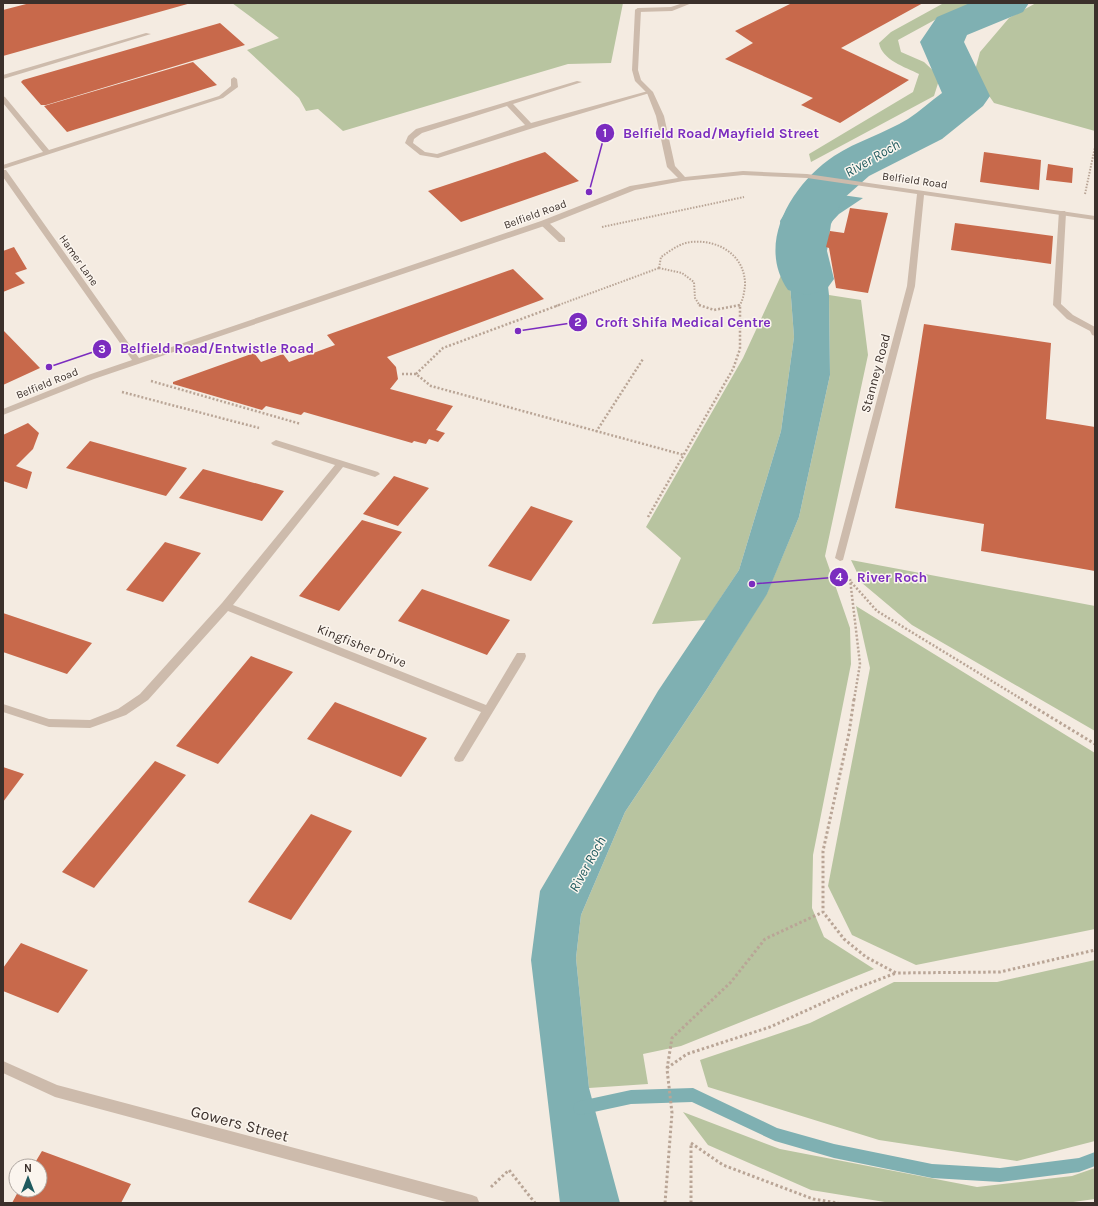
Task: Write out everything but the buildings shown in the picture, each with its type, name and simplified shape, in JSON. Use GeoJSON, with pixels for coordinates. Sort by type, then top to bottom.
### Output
{"type":"FeatureCollection","features":[{"type":"Feature","properties":{"kind":"street"},"geometry":{"type":"LineString","coordinates":[[683,179],[671,167],[660,116],[650,92],[638,81],[635,70],[638,10],[672,9],[689,3]]}},
{"type":"Feature","properties":{"kind":"street"},"geometry":{"type":"LineString","coordinates":[[3,78],[148,34]]}},
{"type":"Feature","properties":{"kind":"street"},"geometry":{"type":"LineString","coordinates":[[3,167],[221,97],[235,87],[234,79]]}},
{"type":"Feature","properties":{"kind":"street"},"geometry":{"type":"LineString","coordinates":[[580,82],[419,131],[411,138],[409,143],[416,151],[424,156],[438,156],[530,126],[650,92]]}},
{"type":"Feature","properties":{"kind":"street"},"geometry":{"type":"LineString","coordinates":[[3,98],[48,152]]}},
{"type":"Feature","properties":{"kind":"street"},"geometry":{"type":"LineString","coordinates":[[509,104],[530,126]]}},
{"type":"Feature","properties":{"kind":"street","name":"Hamer Lane"},"geometry":{"type":"LineString","coordinates":[[3,172],[137,361]]}},
{"type":"Feature","properties":{"kind":"street","name":"Belfield Road"},"geometry":{"type":"LineString","coordinates":[[3,412],[91,377],[544,223],[633,188],[683,179],[743,173],[807,176],[1095,218]]}},
{"type":"Feature","properties":{"kind":"street","name":"Stanney Road"},"geometry":{"type":"LineString","coordinates":[[840,558],[911,286],[921,192]]}},
{"type":"Feature","properties":{"kind":"street"},"geometry":{"type":"LineString","coordinates":[[1062,213],[1057,305],[1070,317],[1093,329],[1095,333]]}},
{"type":"Feature","properties":{"kind":"street"},"geometry":{"type":"LineString","coordinates":[[544,223],[560,238]]}},
{"type":"Feature","properties":{"kind":"street"},"geometry":{"type":"LineString","coordinates":[[276,443],[375,474]]}},
{"type":"Feature","properties":{"kind":"street"},"geometry":{"type":"LineString","coordinates":[[3,708],[49,723],[90,724],[122,712],[144,696],[226,606],[341,463]]}},
{"type":"Feature","properties":{"kind":"street","name":"Kingfisher Drive"},"geometry":{"type":"LineString","coordinates":[[226,606],[488,710]]}},
{"type":"Feature","properties":{"kind":"street"},"geometry":{"type":"LineString","coordinates":[[459,758],[521,656]]}},
{"type":"Feature","properties":{"kind":"street","name":"Gowers Street"},"geometry":{"type":"LineString","coordinates":[[3,1067],[55,1091],[472,1202]]}},
{"type":"Feature","properties":{"kind":"path"},"geometry":{"type":"LineString","coordinates":[[1080,216],[1095,147]]}},
{"type":"Feature","properties":{"kind":"path"},"geometry":{"type":"LineString","coordinates":[[560,238],[746,197]]}},
{"type":"Feature","properties":{"kind":"path"},"geometry":{"type":"LineString","coordinates":[[648,517],[733,369],[740,349],[740,306],[745,285],[744,269],[737,257],[724,247],[705,241],[683,244],[675,247],[661,257],[659,268]]}},
{"type":"Feature","properties":{"kind":"path"},"geometry":{"type":"LineString","coordinates":[[416,374],[443,348],[659,268],[676,270],[686,274],[694,282],[695,299],[699,305],[708,309],[728,309],[740,306]]}},
{"type":"Feature","properties":{"kind":"path"},"geometry":{"type":"LineString","coordinates":[[596,432],[643,359]]}},
{"type":"Feature","properties":{"kind":"path"},"geometry":{"type":"LineString","coordinates":[[137,361],[150,381],[302,424]]}},
{"type":"Feature","properties":{"kind":"path"},"geometry":{"type":"LineString","coordinates":[[402,374],[416,374],[431,386],[684,455]]}},
{"type":"Feature","properties":{"kind":"path"},"geometry":{"type":"LineString","coordinates":[[91,377],[115,390],[268,431],[276,443]]}},
{"type":"Feature","properties":{"kind":"path"},"geometry":{"type":"LineString","coordinates":[[840,558],[851,582],[877,611],[1095,744]]}},
{"type":"Feature","properties":{"kind":"path"},"geometry":{"type":"LineString","coordinates":[[851,582],[860,664],[849,733],[823,851],[824,912],[844,939],[866,956],[896,973]]}},
{"type":"Feature","properties":{"kind":"path"},"geometry":{"type":"LineString","coordinates":[[665,1203],[672,1113],[667,1068],[672,1038],[731,982],[765,939],[824,912]]}},
{"type":"Feature","properties":{"kind":"path"},"geometry":{"type":"LineString","coordinates":[[667,1068],[687,1054],[770,1027],[850,991],[896,973],[1000,972],[1095,950]]}},
{"type":"Feature","properties":{"kind":"path"},"geometry":{"type":"LineString","coordinates":[[691,1203],[691,1143],[723,1165],[813,1199],[838,1203]]}},
{"type":"Feature","properties":{"kind":"path"},"geometry":{"type":"LineString","coordinates":[[472,1202],[509,1170],[535,1203]]}},
{"type":"Feature","properties":{"kind":"green space"},"geometry":{"type":"Polygon","coordinates":[[[232,3],[623,3],[611,63],[568,64],[343,131],[318,109],[306,111],[299,98],[247,50],[279,38],[232,3]]]}},
{"type":"Feature","properties":{"kind":"green space"},"geometry":{"type":"Polygon","coordinates":[[[974,3],[942,16],[898,40],[901,52],[924,62],[940,77],[934,96],[811,162],[809,154],[913,92],[919,74],[901,66],[889,58],[881,49],[879,43],[891,32],[942,4],[974,3]]]}},
{"type":"Feature","properties":{"kind":"green space"},"geometry":{"type":"Polygon","coordinates":[[[1036,3],[1095,3],[1095,131],[994,103],[974,74],[980,52],[1009,18],[1036,3]]]}},
{"type":"Feature","properties":{"kind":"green space"},"geometry":{"type":"Polygon","coordinates":[[[784,269],[789,271],[794,337],[781,431],[739,570],[706,620],[652,624],[681,558],[646,527],[743,358],[784,269]]]}},
{"type":"Feature","properties":{"kind":"green space"},"geometry":{"type":"Polygon","coordinates":[[[829,295],[861,300],[868,355],[825,556],[850,628],[851,664],[813,855],[812,908],[824,937],[874,969],[681,1046],[643,1054],[648,1084],[589,1088],[576,958],[581,915],[625,812],[707,689],[767,593],[799,517],[830,375],[829,295]]]}},
{"type":"Feature","properties":{"kind":"green space"},"geometry":{"type":"Polygon","coordinates":[[[851,560],[1095,606],[1095,731],[912,625],[862,583],[851,560]]]}},
{"type":"Feature","properties":{"kind":"green space"},"geometry":{"type":"Polygon","coordinates":[[[856,606],[1095,753],[1095,929],[916,965],[852,935],[828,886],[870,668],[856,606]]]}},
{"type":"Feature","properties":{"kind":"green space"},"geometry":{"type":"Polygon","coordinates":[[[1095,960],[1095,1141],[1017,1161],[879,1140],[708,1087],[700,1060],[810,1023],[894,982],[997,982],[1095,960]]]}},
{"type":"Feature","properties":{"kind":"green space"},"geometry":{"type":"Polygon","coordinates":[[[683,1112],[780,1149],[977,1187],[1072,1176],[1095,1168],[1095,1199],[1066,1203],[891,1203],[811,1190],[708,1145],[683,1112]]]}},
{"type":"Feature","properties":{"kind":"water"},"geometry":{"type":"Polygon","coordinates":[[[800,189],[863,198],[839,214],[822,232],[829,295],[830,375],[799,517],[767,594],[707,689],[625,812],[581,915],[576,958],[589,1088],[620,1203],[560,1203],[531,960],[540,891],[658,691],[739,570],[781,431],[794,337],[789,271],[784,269],[788,262],[780,221],[800,189]]]}},
{"type":"Feature","properties":{"kind":"waterway","name":"River Roch"},"geometry":{"type":"LineString","coordinates":[[807,279],[801,251],[805,224],[822,191],[852,166],[925,129],[967,96],[942,42],[952,26],[1008,3]]}},
{"type":"Feature","properties":{"kind":"waterway"},"geometry":{"type":"LineString","coordinates":[[580,1108],[631,1097],[693,1095],[775,1134],[834,1151],[932,1171],[1000,1175],[1079,1165],[1095,1159]]}},
{"type":"Feature","properties":{"kind":"place","name":"Belfield Road/Mayfield Street"},"geometry":{"type":"Point","coordinates":[589,192]}},
{"type":"Feature","properties":{"kind":"place","name":"Croft Shifa Medical Centre"},"geometry":{"type":"Point","coordinates":[518,331]}},
{"type":"Feature","properties":{"kind":"place","name":"Belfield Road/Entwistle Road"},"geometry":{"type":"Point","coordinates":[49,367]}},
{"type":"Feature","properties":{"kind":"place","name":"River Roch"},"geometry":{"type":"Point","coordinates":[752,584]}}]}
